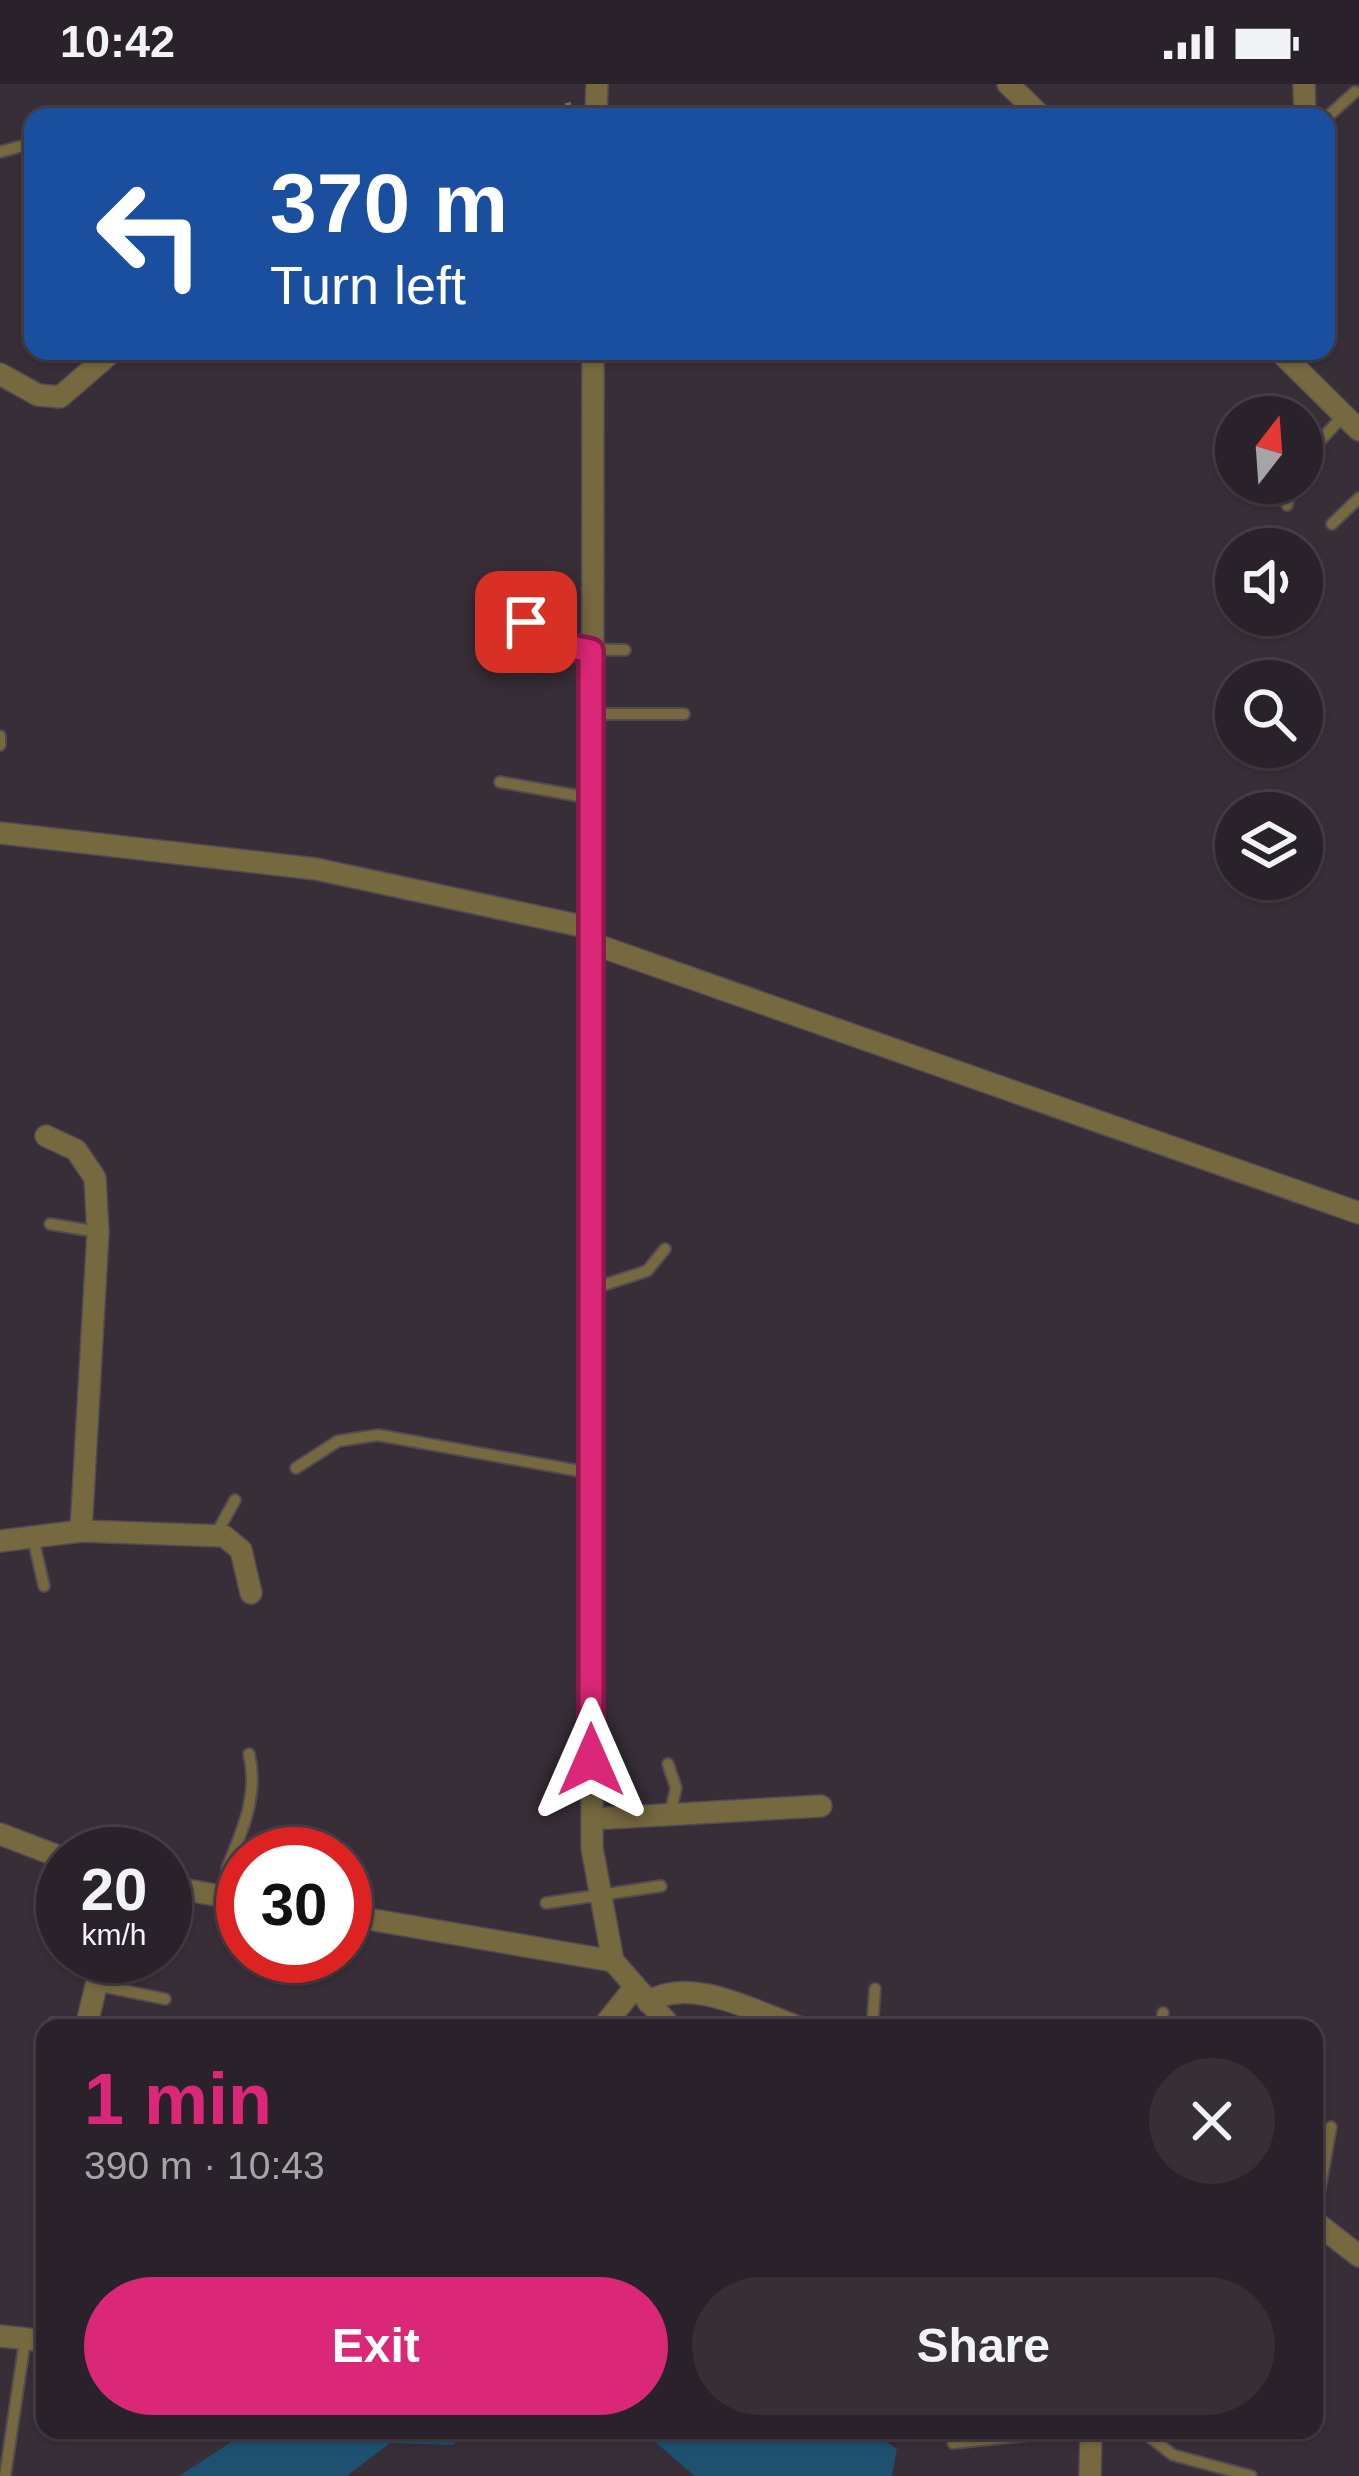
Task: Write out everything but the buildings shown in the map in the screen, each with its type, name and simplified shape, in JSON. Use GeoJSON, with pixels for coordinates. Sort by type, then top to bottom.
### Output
{"type":"FeatureCollection","features":[{"type":"Feature","properties":{"kind":"street"},"geometry":{"type":"LineString","coordinates":[[1008,84],[1033,108]]}},
{"type":"Feature","properties":{"kind":"street"},"geometry":{"type":"LineString","coordinates":[[0,374],[38,395],[60,397],[102,360]]}},
{"type":"Feature","properties":{"kind":"street"},"geometry":{"type":"LineString","coordinates":[[593,360],[592,1819],[598,1898],[614,1961],[665,2019]]}},
{"type":"Feature","properties":{"kind":"street"},"geometry":{"type":"LineString","coordinates":[[1289,360],[1352,422]]}},
{"type":"Feature","properties":{"kind":"street"},"geometry":{"type":"LineString","coordinates":[[0,833],[316,869],[591,935],[1359,1214]]}},
{"type":"Feature","properties":{"kind":"street"},"geometry":{"type":"LineString","coordinates":[[46,1136],[68,1143],[88,1163],[95,1178],[98,1232],[81,1531]]}},
{"type":"Feature","properties":{"kind":"street"},"geometry":{"type":"LineString","coordinates":[[0,1541],[81,1531],[214,1536],[234,1541],[241,1550],[251,1593]]}},
{"type":"Feature","properties":{"kind":"street"},"geometry":{"type":"LineString","coordinates":[[592,1819],[821,1806]]}},
{"type":"Feature","properties":{"kind":"street"},"geometry":{"type":"LineString","coordinates":[[0,1834],[36,1848]]}},
{"type":"Feature","properties":{"kind":"street"},"geometry":{"type":"LineString","coordinates":[[372,1920],[614,1961]]}},
{"type":"Feature","properties":{"kind":"street"},"geometry":{"type":"LineString","coordinates":[[89,2019],[96,1985]]}},
{"type":"Feature","properties":{"kind":"street"},"geometry":{"type":"LineString","coordinates":[[613,2019],[642,1995],[667,1993],[694,1994],[773,2019]]}},
{"type":"Feature","properties":{"kind":"street"},"geometry":{"type":"LineString","coordinates":[[1323,2228],[1359,2255]]}},
{"type":"Feature","properties":{"kind":"street"},"geometry":{"type":"LineString","coordinates":[[0,2336],[35,2340]]}},
{"type":"Feature","properties":{"kind":"street"},"geometry":{"type":"LineString","coordinates":[[1090,2476],[1091,2439]]}},
{"type":"Feature","properties":{"kind":"lane"},"geometry":{"type":"LineString","coordinates":[[1335,110],[1355,92]]}},
{"type":"Feature","properties":{"kind":"lane"},"geometry":{"type":"LineString","coordinates":[[1323,444],[1352,422]]}},
{"type":"Feature","properties":{"kind":"lane"},"geometry":{"type":"LineString","coordinates":[[1332,524],[1359,498]]}},
{"type":"Feature","properties":{"kind":"lane"},"geometry":{"type":"LineString","coordinates":[[526,622],[556,644],[591,651],[625,650]]}},
{"type":"Feature","properties":{"kind":"lane"},"geometry":{"type":"LineString","coordinates":[[590,714],[684,714]]}},
{"type":"Feature","properties":{"kind":"lane"},"geometry":{"type":"LineString","coordinates":[[0,736],[0,745]]}},
{"type":"Feature","properties":{"kind":"lane"},"geometry":{"type":"LineString","coordinates":[[500,782],[590,798]]}},
{"type":"Feature","properties":{"kind":"lane"},"geometry":{"type":"LineString","coordinates":[[50,1224],[98,1232]]}},
{"type":"Feature","properties":{"kind":"lane"},"geometry":{"type":"LineString","coordinates":[[591,1289],[647,1271],[665,1249]]}},
{"type":"Feature","properties":{"kind":"lane"},"geometry":{"type":"LineString","coordinates":[[296,1468],[338,1441],[378,1435],[591,1473]]}},
{"type":"Feature","properties":{"kind":"lane"},"geometry":{"type":"LineString","coordinates":[[214,1536],[235,1500]]}},
{"type":"Feature","properties":{"kind":"lane"},"geometry":{"type":"LineString","coordinates":[[33,1535],[44,1586]]}},
{"type":"Feature","properties":{"kind":"lane"},"geometry":{"type":"LineString","coordinates":[[241,1827],[250,1802],[248,1754]]}},
{"type":"Feature","properties":{"kind":"lane"},"geometry":{"type":"LineString","coordinates":[[668,1764],[676,1788],[670,1815]]}},
{"type":"Feature","properties":{"kind":"lane"},"geometry":{"type":"LineString","coordinates":[[546,1903],[661,1886]]}},
{"type":"Feature","properties":{"kind":"lane"},"geometry":{"type":"LineString","coordinates":[[96,1985],[165,1999]]}},
{"type":"Feature","properties":{"kind":"lane"},"geometry":{"type":"LineString","coordinates":[[873,2019],[875,1989]]}},
{"type":"Feature","properties":{"kind":"lane"},"geometry":{"type":"LineString","coordinates":[[1162,2013],[1162,2019]]}},
{"type":"Feature","properties":{"kind":"lane"},"geometry":{"type":"LineString","coordinates":[[1323,2171],[1331,2127]]}},
{"type":"Feature","properties":{"kind":"lane"},"geometry":{"type":"LineString","coordinates":[[5,2476],[35,2340]]}},
{"type":"Feature","properties":{"kind":"lane"},"geometry":{"type":"LineString","coordinates":[[952,2444],[997,2439]]}},
{"type":"Feature","properties":{"kind":"lane"},"geometry":{"type":"LineString","coordinates":[[1153,2439],[1173,2455],[1251,2476]]}},
{"type":"Feature","properties":{"kind":"water"},"geometry":{"type":"Polygon","coordinates":[[[236,2439],[459,2439],[453,2445],[390,2443],[347,2476],[179,2476],[236,2439]]]}},
{"type":"Feature","properties":{"kind":"water"},"geometry":{"type":"Polygon","coordinates":[[[652,2439],[882,2439],[897,2449],[892,2476],[695,2476],[652,2439]]]}},
{"type":"Feature","properties":{"kind":"route"},"geometry":{"type":"LineString","coordinates":[[526,622],[556,644],[591,651],[591,1760]]}}]}
